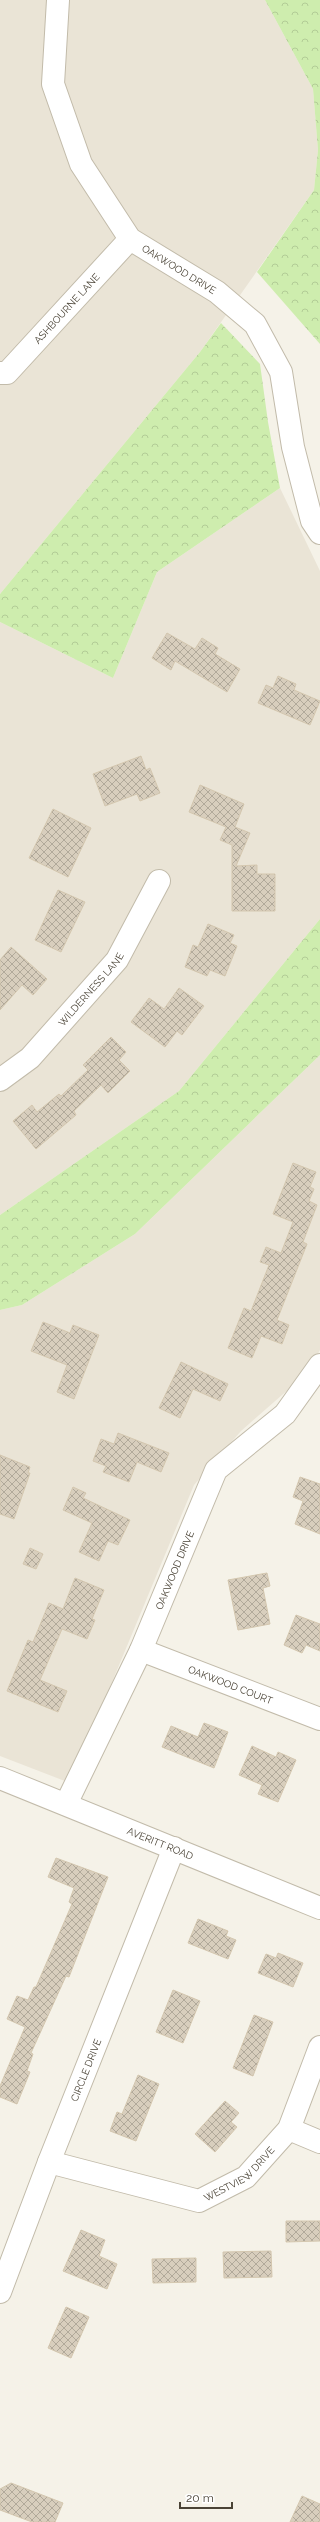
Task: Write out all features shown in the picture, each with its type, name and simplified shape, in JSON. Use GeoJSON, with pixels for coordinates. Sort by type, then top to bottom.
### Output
{"type":"FeatureCollection","features":[{"type":"Feature","properties":{"kind":"street","name":"OAKWOOD DRIVE"},"geometry":{"type":"LineString","coordinates":[[58,0],[53,84],[81,164],[130,239],[217,292],[255,324],[281,372],[293,447],[312,521],[320,533]]}},
{"type":"Feature","properties":{"kind":"street","name":"ASHBOURNE LANE"},"geometry":{"type":"LineString","coordinates":[[0,373],[7,373],[130,239]]}},
{"type":"Feature","properties":{"kind":"street","name":"WILDERNESS LANE"},"geometry":{"type":"LineString","coordinates":[[0,1080],[30,1058],[117,960],[159,881]]}},
{"type":"Feature","properties":{"kind":"street","name":"OAKWOOD DRIVE"},"geometry":{"type":"LineString","coordinates":[[66,1804],[141,1650],[216,1470],[285,1414],[320,1365]]}},
{"type":"Feature","properties":{"kind":"street","name":"OAKWOOD COURT"},"geometry":{"type":"LineString","coordinates":[[141,1650],[320,1719]]}},
{"type":"Feature","properties":{"kind":"street","name":"AVERITT ROAD"},"geometry":{"type":"LineString","coordinates":[[0,1778],[320,1908]]}},
{"type":"Feature","properties":{"kind":"street","name":"CIRCLE DRIVE"},"geometry":{"type":"LineString","coordinates":[[0,2292],[49,2162],[174,1848]]}},
{"type":"Feature","properties":{"kind":"street","name":"WESTVIEW DRIVE"},"geometry":{"type":"LineString","coordinates":[[49,2162],[199,2201],[246,2177],[288,2129],[320,2047]]}},
{"type":"Feature","properties":{"kind":"street"},"geometry":{"type":"LineString","coordinates":[[288,2129],[320,2142]]}},
{"type":"Feature","properties":{"kind":"shaded area"},"geometry":{"type":"Polygon","coordinates":[[[0,0],[265,0],[313,89],[318,150],[314,190],[200,352],[0,594],[0,0]]]}},
{"type":"Feature","properties":{"kind":"shaded area"},"geometry":{"type":"Polygon","coordinates":[[[280,488],[320,571],[320,919],[179,1091],[0,1215],[0,622],[113,678],[157,572],[280,488]]]}},
{"type":"Feature","properties":{"kind":"shaded area"},"geometry":{"type":"Polygon","coordinates":[[[320,1055],[320,1350],[306,1374],[241,1431],[194,1485],[70,1783],[0,1756],[0,1310],[22,1305],[135,1234],[320,1055]]]}},
{"type":"Feature","properties":{"kind":"green space"},"geometry":{"type":"Polygon","coordinates":[[[265,0],[320,0],[320,344],[257,272],[314,190],[318,150],[313,89],[265,0]]]}},
{"type":"Feature","properties":{"kind":"green space"},"geometry":{"type":"Polygon","coordinates":[[[221,323],[260,364],[268,422],[280,488],[157,572],[113,678],[0,622],[0,594],[200,352],[221,323]]]}},
{"type":"Feature","properties":{"kind":"green space"},"geometry":{"type":"Polygon","coordinates":[[[320,919],[320,1055],[135,1234],[22,1305],[0,1310],[0,1215],[179,1091],[320,919]]]}},
{"type":"Feature","properties":{"kind":"building"},"geometry":{"type":"Polygon","coordinates":[[[167,633],[195,649],[202,638],[218,648],[215,654],[240,669],[227,692],[175,661],[171,670],[152,658],[167,633]]]}},
{"type":"Feature","properties":{"kind":"building"},"geometry":{"type":"Polygon","coordinates":[[[278,676],[296,684],[294,690],[320,701],[310,725],[258,703],[266,685],[273,688],[278,676]]]}},
{"type":"Feature","properties":{"kind":"building"},"geometry":{"type":"Polygon","coordinates":[[[141,756],[146,770],[150,768],[160,793],[140,801],[137,794],[105,806],[93,774],[141,756]]]}},
{"type":"Feature","properties":{"kind":"building"},"geometry":{"type":"Polygon","coordinates":[[[200,785],[244,804],[235,827],[250,833],[236,866],[257,865],[257,874],[275,874],[275,911],[232,911],[232,845],[220,840],[226,827],[189,812],[200,785]]]}},
{"type":"Feature","properties":{"kind":"building"},"geometry":{"type":"Polygon","coordinates":[[[53,809],[91,828],[68,877],[29,858],[53,809]]]}},
{"type":"Feature","properties":{"kind":"building"},"geometry":{"type":"Polygon","coordinates":[[[58,890],[85,902],[61,952],[35,940],[58,890]]]}},
{"type":"Feature","properties":{"kind":"building"},"geometry":{"type":"Polygon","coordinates":[[[208,924],[234,935],[230,943],[237,946],[225,976],[210,970],[207,976],[185,967],[193,945],[198,947],[208,924]]]}},
{"type":"Feature","properties":{"kind":"building"},"geometry":{"type":"Polygon","coordinates":[[[11,947],[47,979],[33,995],[22,985],[0,1010],[0,960],[11,947]]]}},
{"type":"Feature","properties":{"kind":"building"},"geometry":{"type":"Polygon","coordinates":[[[179,988],[204,1006],[182,1035],[177,1031],[165,1047],[131,1022],[149,998],[164,1009],[179,988]]]}},
{"type":"Feature","properties":{"kind":"building"},"geometry":{"type":"Polygon","coordinates":[[[111,1037],[126,1052],[119,1060],[130,1071],[108,1093],[101,1085],[74,1111],[76,1115],[36,1149],[13,1121],[32,1105],[37,1112],[59,1094],[61,1096],[88,1070],[83,1065],[111,1037]]]}},
{"type":"Feature","properties":{"kind":"building"},"geometry":{"type":"Polygon","coordinates":[[[293,1163],[316,1172],[310,1187],[314,1189],[309,1201],[317,1205],[303,1242],[307,1244],[277,1320],[289,1325],[282,1344],[261,1336],[252,1358],[228,1348],[244,1308],[251,1311],[269,1265],[260,1262],[266,1247],[281,1253],[293,1222],[273,1214],[293,1163]]]}},
{"type":"Feature","properties":{"kind":"building"},"geometry":{"type":"Polygon","coordinates":[[[43,1322],[70,1333],[73,1325],[99,1335],[74,1399],[57,1392],[67,1365],[31,1351],[43,1322]]]}},
{"type":"Feature","properties":{"kind":"building"},"geometry":{"type":"Polygon","coordinates":[[[181,1362],[228,1384],[220,1401],[193,1389],[180,1418],[159,1408],[181,1362]]]}},
{"type":"Feature","properties":{"kind":"building"},"geometry":{"type":"Polygon","coordinates":[[[118,1433],[169,1453],[161,1472],[137,1462],[129,1482],[103,1472],[106,1466],[93,1461],[101,1439],[114,1444],[118,1433]]]}},
{"type":"Feature","properties":{"kind":"building"},"geometry":{"type":"Polygon","coordinates":[[[0,1455],[30,1467],[28,1473],[30,1473],[14,1519],[0,1514],[0,1455]]]}},
{"type":"Feature","properties":{"kind":"building"},"geometry":{"type":"Polygon","coordinates":[[[300,1477],[320,1484],[320,1534],[295,1524],[303,1501],[293,1497],[300,1477]]]}},
{"type":"Feature","properties":{"kind":"building"},"geometry":{"type":"Polygon","coordinates":[[[73,1487],[86,1493],[83,1498],[130,1520],[118,1545],[108,1541],[99,1561],[79,1552],[92,1523],[63,1510],[73,1487]]]}},
{"type":"Feature","properties":{"kind":"building"},"geometry":{"type":"Polygon","coordinates":[[[30,1548],[43,1554],[36,1569],[23,1564],[30,1548]]]}},
{"type":"Feature","properties":{"kind":"building"},"geometry":{"type":"Polygon","coordinates":[[[267,1573],[270,1586],[263,1588],[270,1624],[238,1630],[228,1580],[267,1573]]]}},
{"type":"Feature","properties":{"kind":"building"},"geometry":{"type":"Polygon","coordinates":[[[75,1578],[104,1590],[92,1619],[95,1620],[87,1639],[62,1629],[40,1680],[67,1691],[58,1712],[7,1691],[28,1640],[33,1642],[49,1603],[63,1609],[75,1578]]]}},
{"type":"Feature","properties":{"kind":"building"},"geometry":{"type":"Polygon","coordinates":[[[296,1615],[320,1624],[320,1651],[306,1645],[302,1653],[284,1645],[296,1615]]]}},
{"type":"Feature","properties":{"kind":"building"},"geometry":{"type":"Polygon","coordinates":[[[204,1723],[228,1732],[214,1768],[162,1747],[171,1726],[198,1737],[204,1723]]]}},
{"type":"Feature","properties":{"kind":"building"},"geometry":{"type":"Polygon","coordinates":[[[252,1746],[276,1757],[278,1752],[296,1760],[278,1802],[258,1794],[262,1785],[239,1775],[252,1746]]]}},
{"type":"Feature","properties":{"kind":"building"},"geometry":{"type":"Polygon","coordinates":[[[56,1858],[108,1877],[69,1977],[66,1976],[31,2053],[33,2054],[27,2071],[30,2072],[17,2104],[0,2097],[0,2086],[25,2027],[7,2019],[17,1996],[28,2000],[34,1987],[36,1987],[72,1904],[69,1902],[74,1888],[48,1877],[56,1858]]]}},
{"type":"Feature","properties":{"kind":"building"},"geometry":{"type":"Polygon","coordinates":[[[198,1919],[228,1931],[226,1936],[236,1940],[228,1959],[188,1943],[198,1919]]]}},
{"type":"Feature","properties":{"kind":"building"},"geometry":{"type":"Polygon","coordinates":[[[278,1953],[303,1963],[293,1987],[258,1973],[266,1954],[276,1958],[278,1953]]]}},
{"type":"Feature","properties":{"kind":"building"},"geometry":{"type":"Polygon","coordinates":[[[173,1990],[200,2001],[183,2043],[156,2032],[173,1990]]]}},
{"type":"Feature","properties":{"kind":"building"},"geometry":{"type":"Polygon","coordinates":[[[254,2015],[273,2022],[253,2076],[233,2068],[254,2015]]]}},
{"type":"Feature","properties":{"kind":"building"},"geometry":{"type":"Polygon","coordinates":[[[138,2075],[159,2084],[136,2141],[110,2131],[117,2112],[122,2114],[138,2075]]]}},
{"type":"Feature","properties":{"kind":"building"},"geometry":{"type":"Polygon","coordinates":[[[225,2101],[239,2113],[231,2122],[237,2127],[215,2152],[195,2134],[225,2101]]]}},
{"type":"Feature","properties":{"kind":"building"},"geometry":{"type":"Polygon","coordinates":[[[286,2221],[320,2221],[320,2241],[286,2242],[286,2221]]]}},
{"type":"Feature","properties":{"kind":"building"},"geometry":{"type":"Polygon","coordinates":[[[81,2230],[105,2240],[99,2256],[117,2264],[107,2289],[63,2271],[81,2230]]]}},
{"type":"Feature","properties":{"kind":"building"},"geometry":{"type":"Polygon","coordinates":[[[271,2251],[272,2277],[224,2278],[223,2252],[271,2251]]]}},
{"type":"Feature","properties":{"kind":"building"},"geometry":{"type":"Polygon","coordinates":[[[196,2258],[196,2282],[153,2283],[152,2259],[196,2258]]]}},
{"type":"Feature","properties":{"kind":"building"},"geometry":{"type":"Polygon","coordinates":[[[66,2307],[89,2317],[71,2358],[48,2348],[66,2307]]]}},
{"type":"Feature","properties":{"kind":"building"},"geometry":{"type":"Polygon","coordinates":[[[11,2483],[63,2503],[55,2522],[32,2522],[0,2510],[0,2489],[11,2483]]]}},
{"type":"Feature","properties":{"kind":"building"},"geometry":{"type":"Polygon","coordinates":[[[302,2496],[320,2504],[320,2522],[290,2522],[302,2496]]]}}]}
